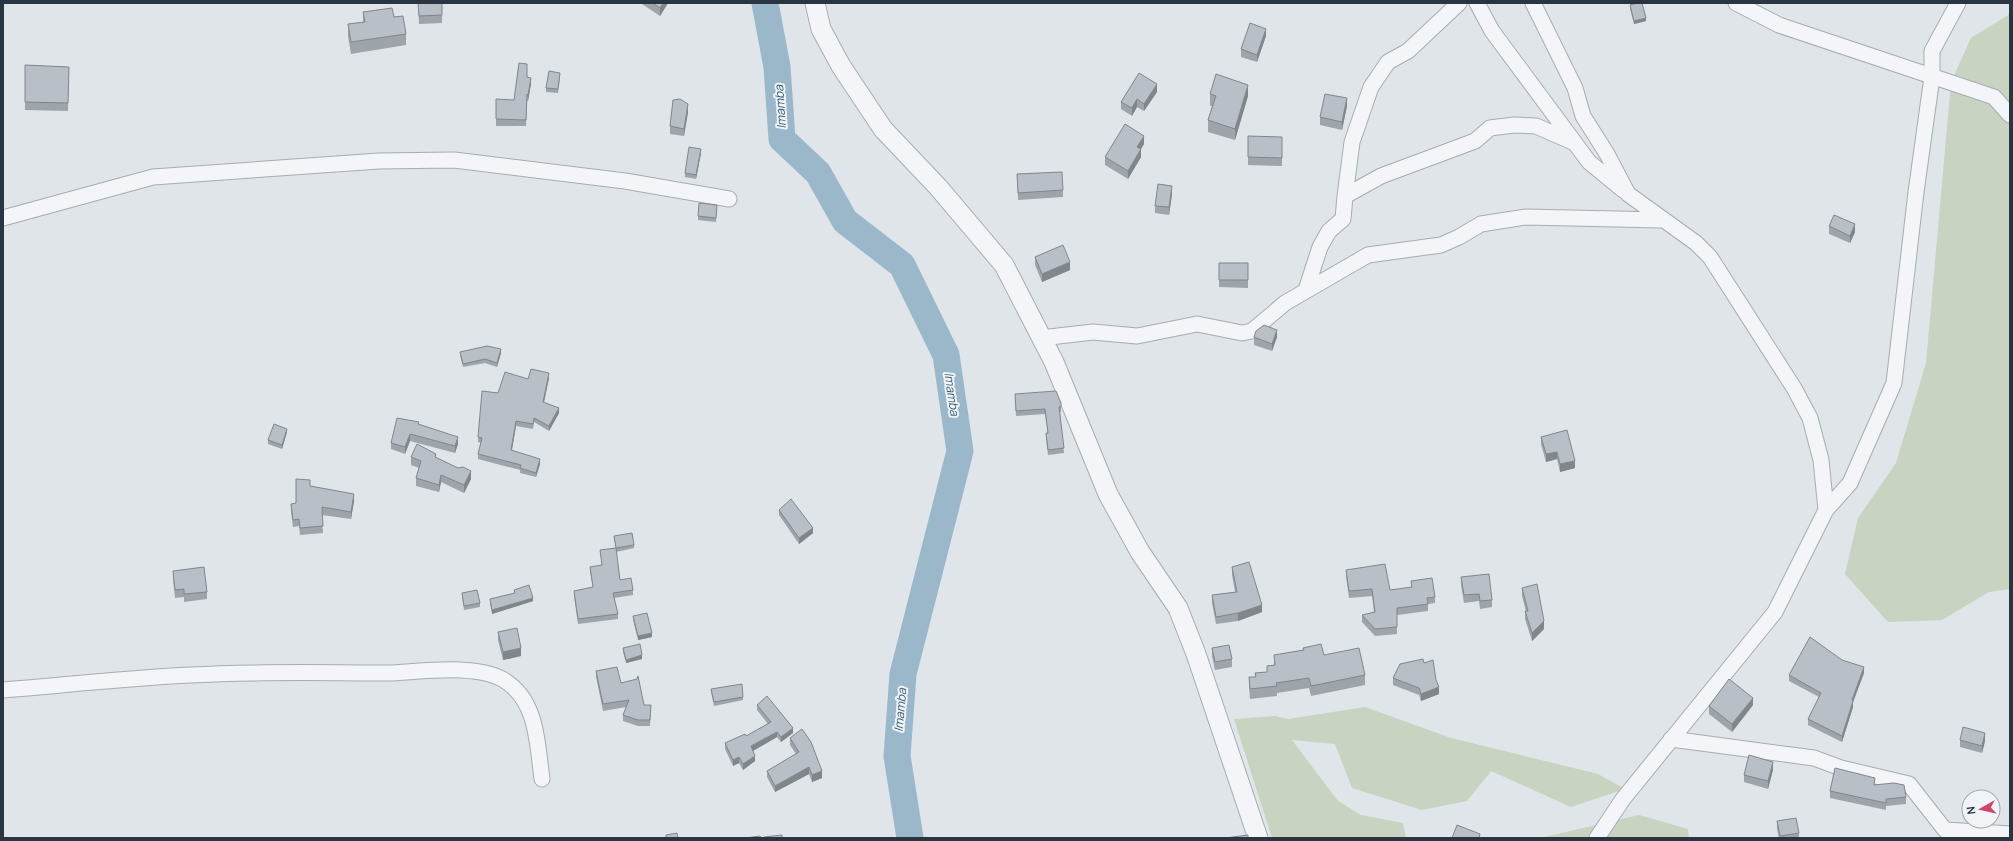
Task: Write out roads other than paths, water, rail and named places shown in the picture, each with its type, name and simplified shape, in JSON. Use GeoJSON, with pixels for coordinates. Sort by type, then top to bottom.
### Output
{"type":"FeatureCollection","features":[{"type":"Feature","properties":{"kind":"street"},"geometry":{"type":"LineString","coordinates":[[815,3],[821,29],[840,66],[884,130],[938,186],[1004,265],[1054,362],[1108,494],[1140,552],[1178,608],[1196,654],[1258,838]]}},
{"type":"Feature","properties":{"kind":"street"},"geometry":{"type":"LineString","coordinates":[[1306,290],[1320,247],[1329,231],[1343,219],[1344,196],[1352,142],[1371,86],[1388,62],[1408,51],[1459,3]]}},
{"type":"Feature","properties":{"kind":"street"},"geometry":{"type":"LineString","coordinates":[[1477,3],[1492,31],[1589,162],[1661,220],[1696,243],[1710,257],[1794,388],[1810,418],[1821,460],[1826,510]]}},
{"type":"Feature","properties":{"kind":"street"},"geometry":{"type":"LineString","coordinates":[[1533,3],[1575,88],[1583,116],[1607,154],[1628,194]]}},
{"type":"Feature","properties":{"kind":"street"},"geometry":{"type":"LineString","coordinates":[[1736,3],[1779,25],[1994,97],[2010,115]]}},
{"type":"Feature","properties":{"kind":"street"},"geometry":{"type":"LineString","coordinates":[[1596,838],[1613,812],[1775,612],[1826,510],[1850,483],[1894,383],[1916,192],[1932,77],[1932,51],[1958,3]]}},
{"type":"Feature","properties":{"kind":"street"},"geometry":{"type":"LineString","coordinates":[[1344,196],[1381,176],[1475,141],[1490,128],[1514,125],[1536,126],[1575,143]]}},
{"type":"Feature","properties":{"kind":"street"},"geometry":{"type":"LineString","coordinates":[[3,218],[153,177],[379,161],[454,160],[625,181],[729,199]]}},
{"type":"Feature","properties":{"kind":"street"},"geometry":{"type":"LineString","coordinates":[[1041,338],[1093,332],[1137,336],[1197,324],[1242,333],[1252,331],[1285,303],[1368,255],[1441,245],[1459,237],[1481,224],[1526,217],[1661,220]]}},
{"type":"Feature","properties":{"kind":"street"},"geometry":{"type":"LineString","coordinates":[[3,690],[191,674],[407,672],[444,669],[479,672],[503,679],[518,691],[534,719],[542,779]]}},
{"type":"Feature","properties":{"kind":"street"},"geometry":{"type":"LineString","coordinates":[[1671,739],[1814,758],[1841,768],[1908,784],[1945,830],[2010,834]]}},
{"type":"Feature","properties":{"kind":"waterway","name":"Imamba"},"geometry":{"type":"LineString","coordinates":[[765,3],[777,67],[782,139],[818,173],[845,221],[902,265],[946,355],[960,451],[903,674],[897,756],[910,838]]}}]}
